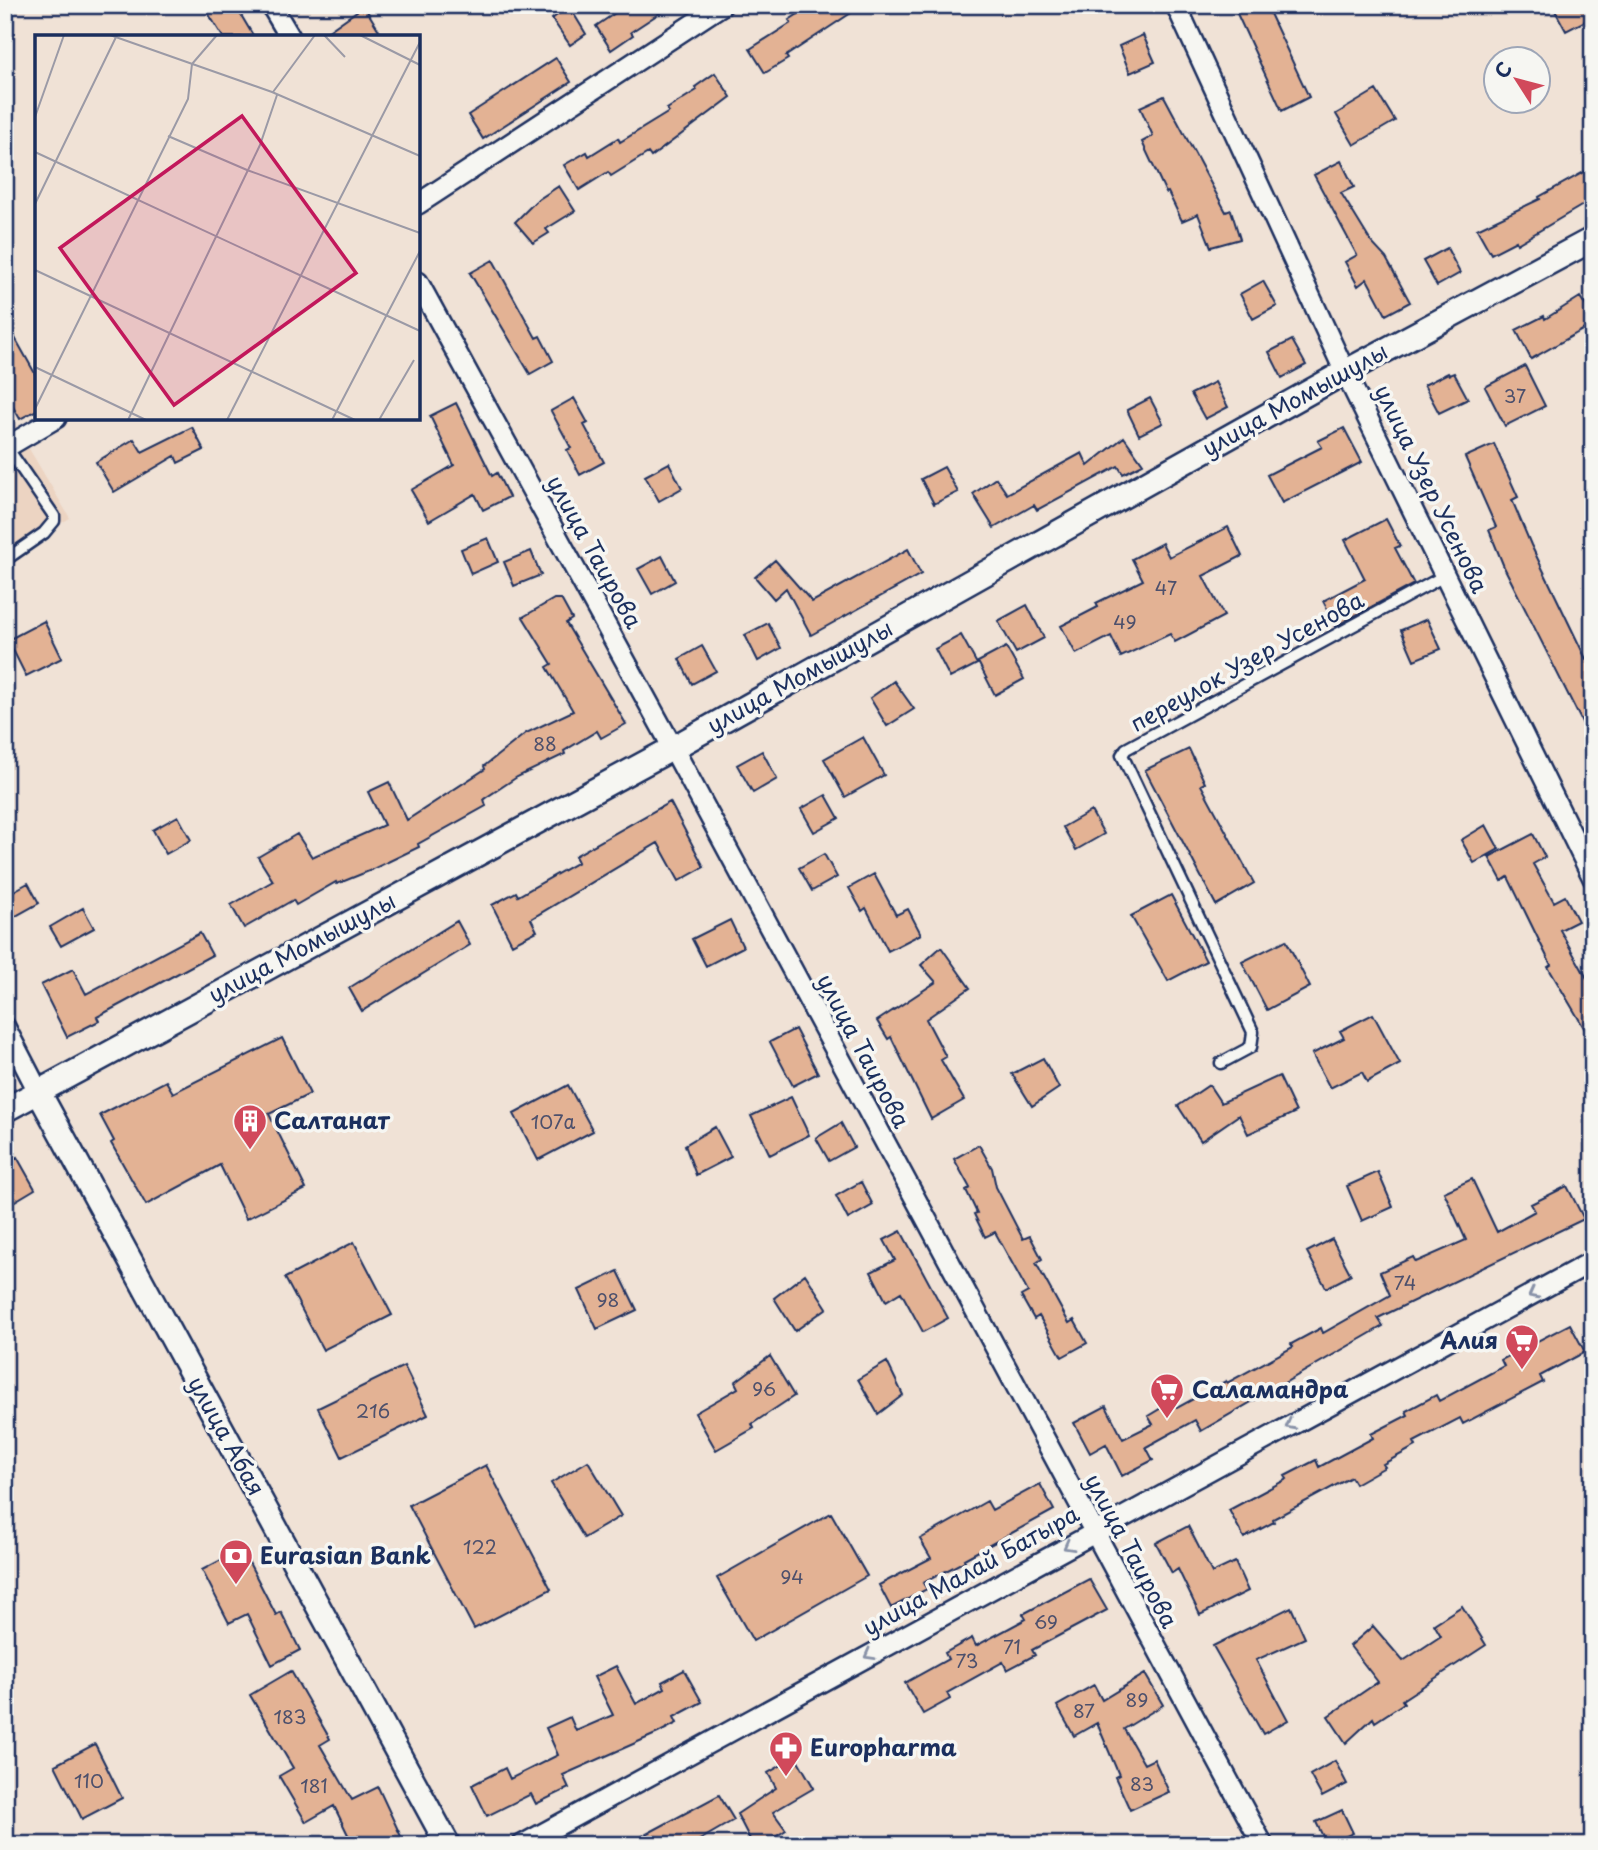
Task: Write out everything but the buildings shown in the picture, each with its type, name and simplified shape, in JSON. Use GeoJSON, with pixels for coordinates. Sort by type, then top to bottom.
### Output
{"type":"FeatureCollection","features":[{"type":"Feature","properties":{"kind":"street"},"geometry":{"type":"LineString","coordinates":[[271,5],[289,35]]}},
{"type":"Feature","properties":{"kind":"street"},"geometry":{"type":"LineString","coordinates":[[420,203],[722,5]]}},
{"type":"Feature","properties":{"kind":"street","name":"улица Узер Усенова"},"geometry":{"type":"LineString","coordinates":[[1176,5],[1345,372],[1447,575],[1593,878]]}},
{"type":"Feature","properties":{"kind":"street","name":"улица Момышулы"},"geometry":{"type":"LineString","coordinates":[[5,1110],[673,748],[1345,372],[1593,239]]}},
{"type":"Feature","properties":{"kind":"street","name":"улица Таирова"},"geometry":{"type":"LineString","coordinates":[[420,286],[673,748],[1263,1845]]}},
{"type":"Feature","properties":{"kind":"street"},"geometry":{"type":"LineString","coordinates":[[6,447],[53,420]]}},
{"type":"Feature","properties":{"kind":"street","name":"улица Абая"},"geometry":{"type":"LineString","coordinates":[[5,1027],[448,1845]]}},
{"type":"Feature","properties":{"kind":"street","name":"улица Малай Батыра"},"geometry":{"type":"LineString","coordinates":[[522,1845],[1593,1261]]}},
{"type":"Feature","properties":{"kind":"lane"},"geometry":{"type":"LineString","coordinates":[[5,560],[44,533],[54,521],[54,516],[6,447]]}},
{"type":"Feature","properties":{"kind":"lane","name":"переулок Узер Усенова"},"geometry":{"type":"LineString","coordinates":[[1221,1063],[1251,1047],[1252,1032],[1122,755],[1126,749],[1447,575]]}},
{"type":"Feature","properties":{"kind":"shaded area"},"geometry":{"type":"Polygon","coordinates":[[[5,408],[70,518],[5,556],[5,408]]]}},
{"type":"Feature","properties":{"kind":"place","name":"Салтанат"},"geometry":{"type":"Point","coordinates":[250,1151]}},
{"type":"Feature","properties":{"kind":"place","name":"Алия"},"geometry":{"type":"Point","coordinates":[1522,1371]}},
{"type":"Feature","properties":{"kind":"place","name":"Саламандра"},"geometry":{"type":"Point","coordinates":[1167,1420]}},
{"type":"Feature","properties":{"kind":"place","name":"Eurasian Bank"},"geometry":{"type":"Point","coordinates":[236,1586]}},
{"type":"Feature","properties":{"kind":"place","name":"Europharma"},"geometry":{"type":"Point","coordinates":[786,1778]}}]}
